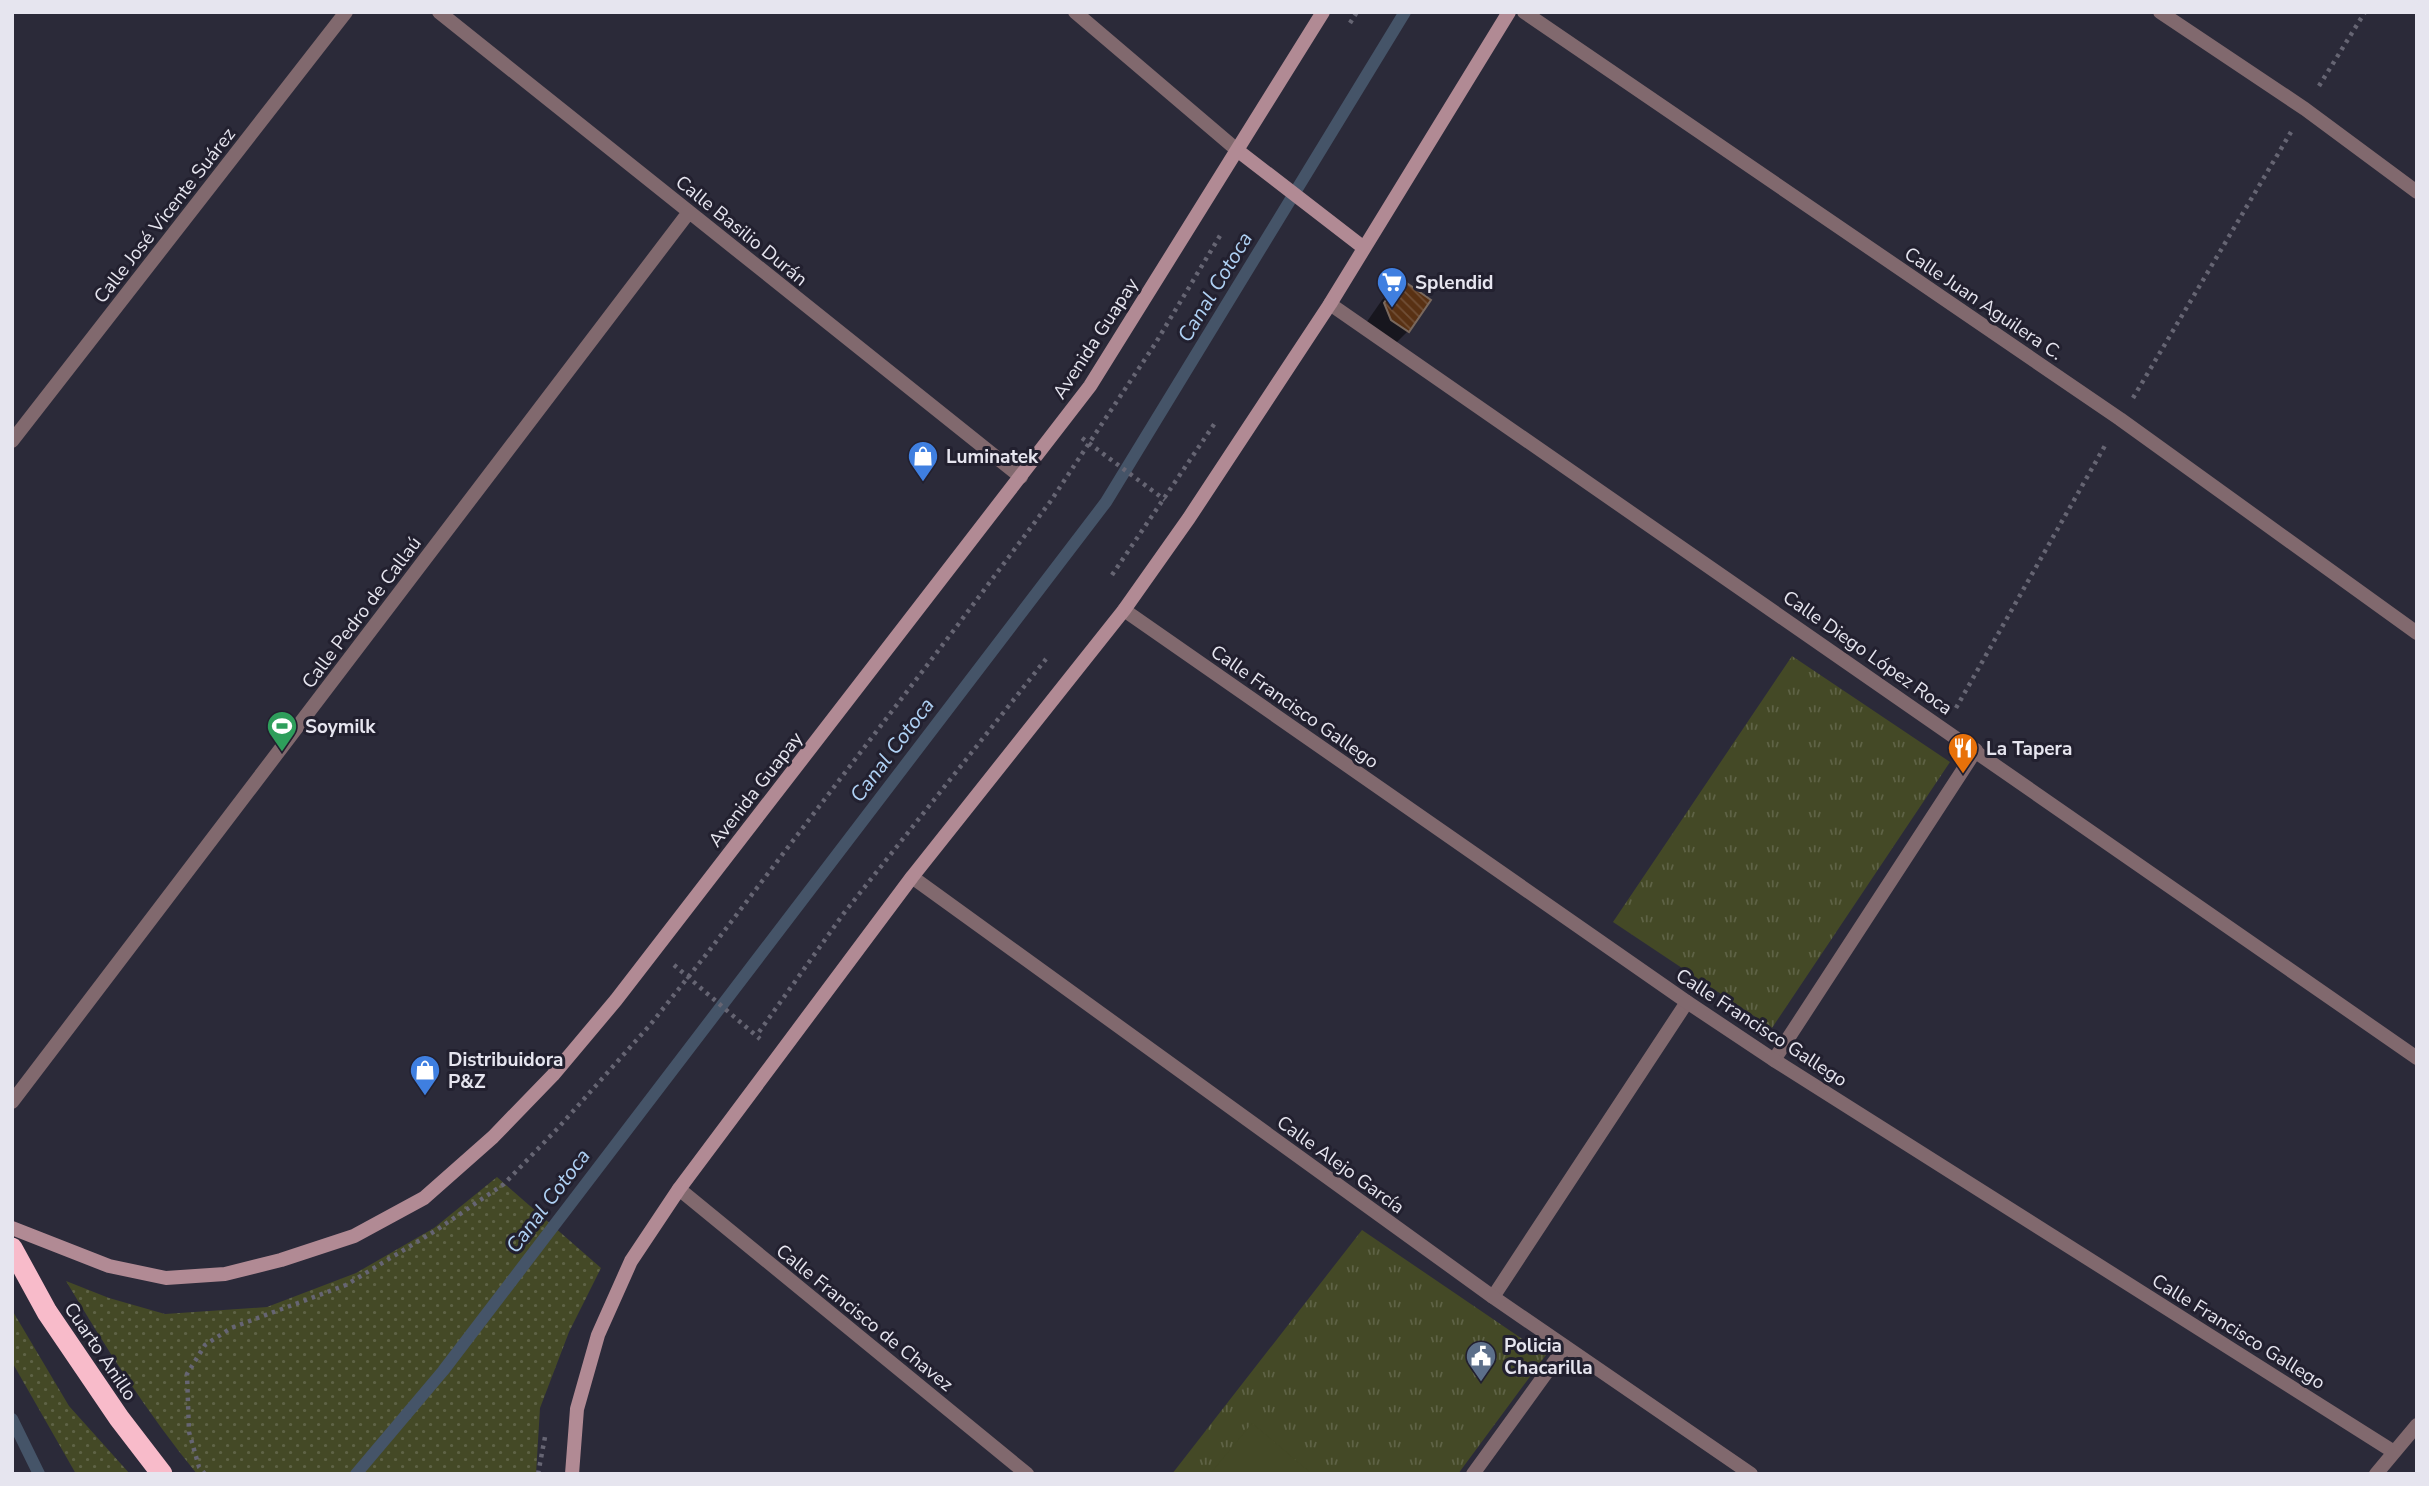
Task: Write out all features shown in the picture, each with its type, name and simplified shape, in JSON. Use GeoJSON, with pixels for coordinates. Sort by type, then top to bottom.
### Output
{"type":"FeatureCollection","features":[{"type":"Feature","properties":{"kind":"highway","name":"Cuarto Anillo"},"geometry":{"type":"LineString","coordinates":[[12,1248],[47,1312],[119,1418],[162,1474]]}},
{"type":"Feature","properties":{"kind":"main road","name":"Avenida Guapay"},"geometry":{"type":"LineString","coordinates":[[12,1227],[120,1268],[166,1278],[225,1275],[281,1261],[354,1237],[424,1198],[493,1137],[554,1075],[617,1000],[1090,386],[1323,12]]}},
{"type":"Feature","properties":{"kind":"main road"},"geometry":{"type":"LineString","coordinates":[[572,1474],[577,1409],[597,1335],[631,1261],[679,1189],[912,877],[1124,610],[1189,518],[1330,304],[1509,12]]}},
{"type":"Feature","properties":{"kind":"main road"},"geometry":{"type":"LineString","coordinates":[[1237,150],[1364,248]]}},
{"type":"Feature","properties":{"kind":"street","name":"Calle José Vicente Suárez"},"geometry":{"type":"LineString","coordinates":[[12,440],[346,12]]}},
{"type":"Feature","properties":{"kind":"street","name":"Calle Basilio Durán"},"geometry":{"type":"LineString","coordinates":[[439,12],[1021,477]]}},
{"type":"Feature","properties":{"kind":"street"},"geometry":{"type":"LineString","coordinates":[[1075,12],[1237,150]]}},
{"type":"Feature","properties":{"kind":"street","name":"Calle Juan Aguilera C."},"geometry":{"type":"LineString","coordinates":[[1524,12],[2120,419],[2417,634]]}},
{"type":"Feature","properties":{"kind":"street"},"geometry":{"type":"LineString","coordinates":[[2160,12],[2305,109],[2417,191]]}},
{"type":"Feature","properties":{"kind":"street","name":"Calle Pedro de Callaú"},"geometry":{"type":"LineString","coordinates":[[12,1102],[689,212]]}},
{"type":"Feature","properties":{"kind":"street","name":"Calle Diego López Roca"},"geometry":{"type":"LineString","coordinates":[[1330,304],[2417,1058]]}},
{"type":"Feature","properties":{"kind":"street","name":"Calle Francisco Gallego"},"geometry":{"type":"LineString","coordinates":[[1124,610],[1774,1060],[2394,1452]]}},
{"type":"Feature","properties":{"kind":"street"},"geometry":{"type":"LineString","coordinates":[[1774,1060],[1976,751]]}},
{"type":"Feature","properties":{"kind":"street","name":"Calle Alejo García"},"geometry":{"type":"LineString","coordinates":[[912,877],[1493,1297],[1751,1474]]}},
{"type":"Feature","properties":{"kind":"street"},"geometry":{"type":"LineString","coordinates":[[1493,1297],[1687,1002]]}},
{"type":"Feature","properties":{"kind":"street","name":"Calle Francisco de Chavez"},"geometry":{"type":"LineString","coordinates":[[679,1189],[1027,1474]]}},
{"type":"Feature","properties":{"kind":"street"},"geometry":{"type":"LineString","coordinates":[[1473,1474],[1565,1348]]}},
{"type":"Feature","properties":{"kind":"street"},"geometry":{"type":"LineString","coordinates":[[2376,1474],[2417,1425]]}},
{"type":"Feature","properties":{"kind":"path"},"geometry":{"type":"LineString","coordinates":[[1944,729],[2120,419],[2365,12]]}},
{"type":"Feature","properties":{"kind":"path"},"geometry":{"type":"LineString","coordinates":[[1111,576],[1222,413]]}},
{"type":"Feature","properties":{"kind":"path"},"geometry":{"type":"LineString","coordinates":[[1089,444],[1163,498]]}},
{"type":"Feature","properties":{"kind":"path"},"geometry":{"type":"LineString","coordinates":[[749,1045],[844,913],[1048,658]]}},
{"type":"Feature","properties":{"kind":"path"},"geometry":{"type":"LineString","coordinates":[[687,977],[756,1036]]}},
{"type":"Feature","properties":{"kind":"path"},"geometry":{"type":"LineString","coordinates":[[538,1474],[545,1434]]}},
{"type":"Feature","properties":{"kind":"green space"},"geometry":{"type":"Polygon","coordinates":[[[1792,656],[1950,762],[1772,1028],[1613,922],[1792,656]]]}},
{"type":"Feature","properties":{"kind":"green space"},"geometry":{"type":"Polygon","coordinates":[[[497,1177],[601,1268],[569,1332],[540,1408],[536,1474],[197,1474],[128,1380],[66,1281],[109,1298],[165,1314],[267,1307],[356,1273],[434,1228],[497,1177]]]}},
{"type":"Feature","properties":{"kind":"green space"},"geometry":{"type":"Polygon","coordinates":[[[1362,1230],[1546,1355],[1458,1474],[1172,1474],[1362,1230]]]}},
{"type":"Feature","properties":{"kind":"green space"},"geometry":{"type":"Polygon","coordinates":[[[12,1310],[69,1406],[130,1474],[76,1474],[12,1362],[12,1310]]]}},
{"type":"Feature","properties":{"kind":"green space"},"geometry":{"type":"Polygon","coordinates":[[[1252,1423],[1312,1474],[1210,1474],[1252,1423]]]}},
{"type":"Feature","properties":{"kind":"building"},"geometry":{"type":"Polygon","coordinates":[[[1401,279],[1431,300],[1409,332],[1391,320],[1384,303],[1401,279]]]}},
{"type":"Feature","properties":{"kind":"waterway","name":"Canal Cotoca"},"geometry":{"type":"LineString","coordinates":[[356,1474],[443,1371],[1106,502],[1405,12]]}},
{"type":"Feature","properties":{"kind":"waterway"},"geometry":{"type":"LineString","coordinates":[[12,1419],[39,1474]]}},
{"type":"Feature","properties":{"kind":"place","name":"Splendid"},"geometry":{"type":"Point","coordinates":[1392,309]}},
{"type":"Feature","properties":{"kind":"place","name":"Luminatek"},"geometry":{"type":"Point","coordinates":[923,483]}},
{"type":"Feature","properties":{"kind":"place","name":"Soymilk"},"geometry":{"type":"Point","coordinates":[282,753]}},
{"type":"Feature","properties":{"kind":"place","name":"La Tapera"},"geometry":{"type":"Point","coordinates":[1963,775]}},
{"type":"Feature","properties":{"kind":"place","name":"Distribuidora P&Z"},"geometry":{"type":"Point","coordinates":[425,1097]}},
{"type":"Feature","properties":{"kind":"place","name":"Policia Chacarilla"},"geometry":{"type":"Point","coordinates":[1481,1383]}}]}
